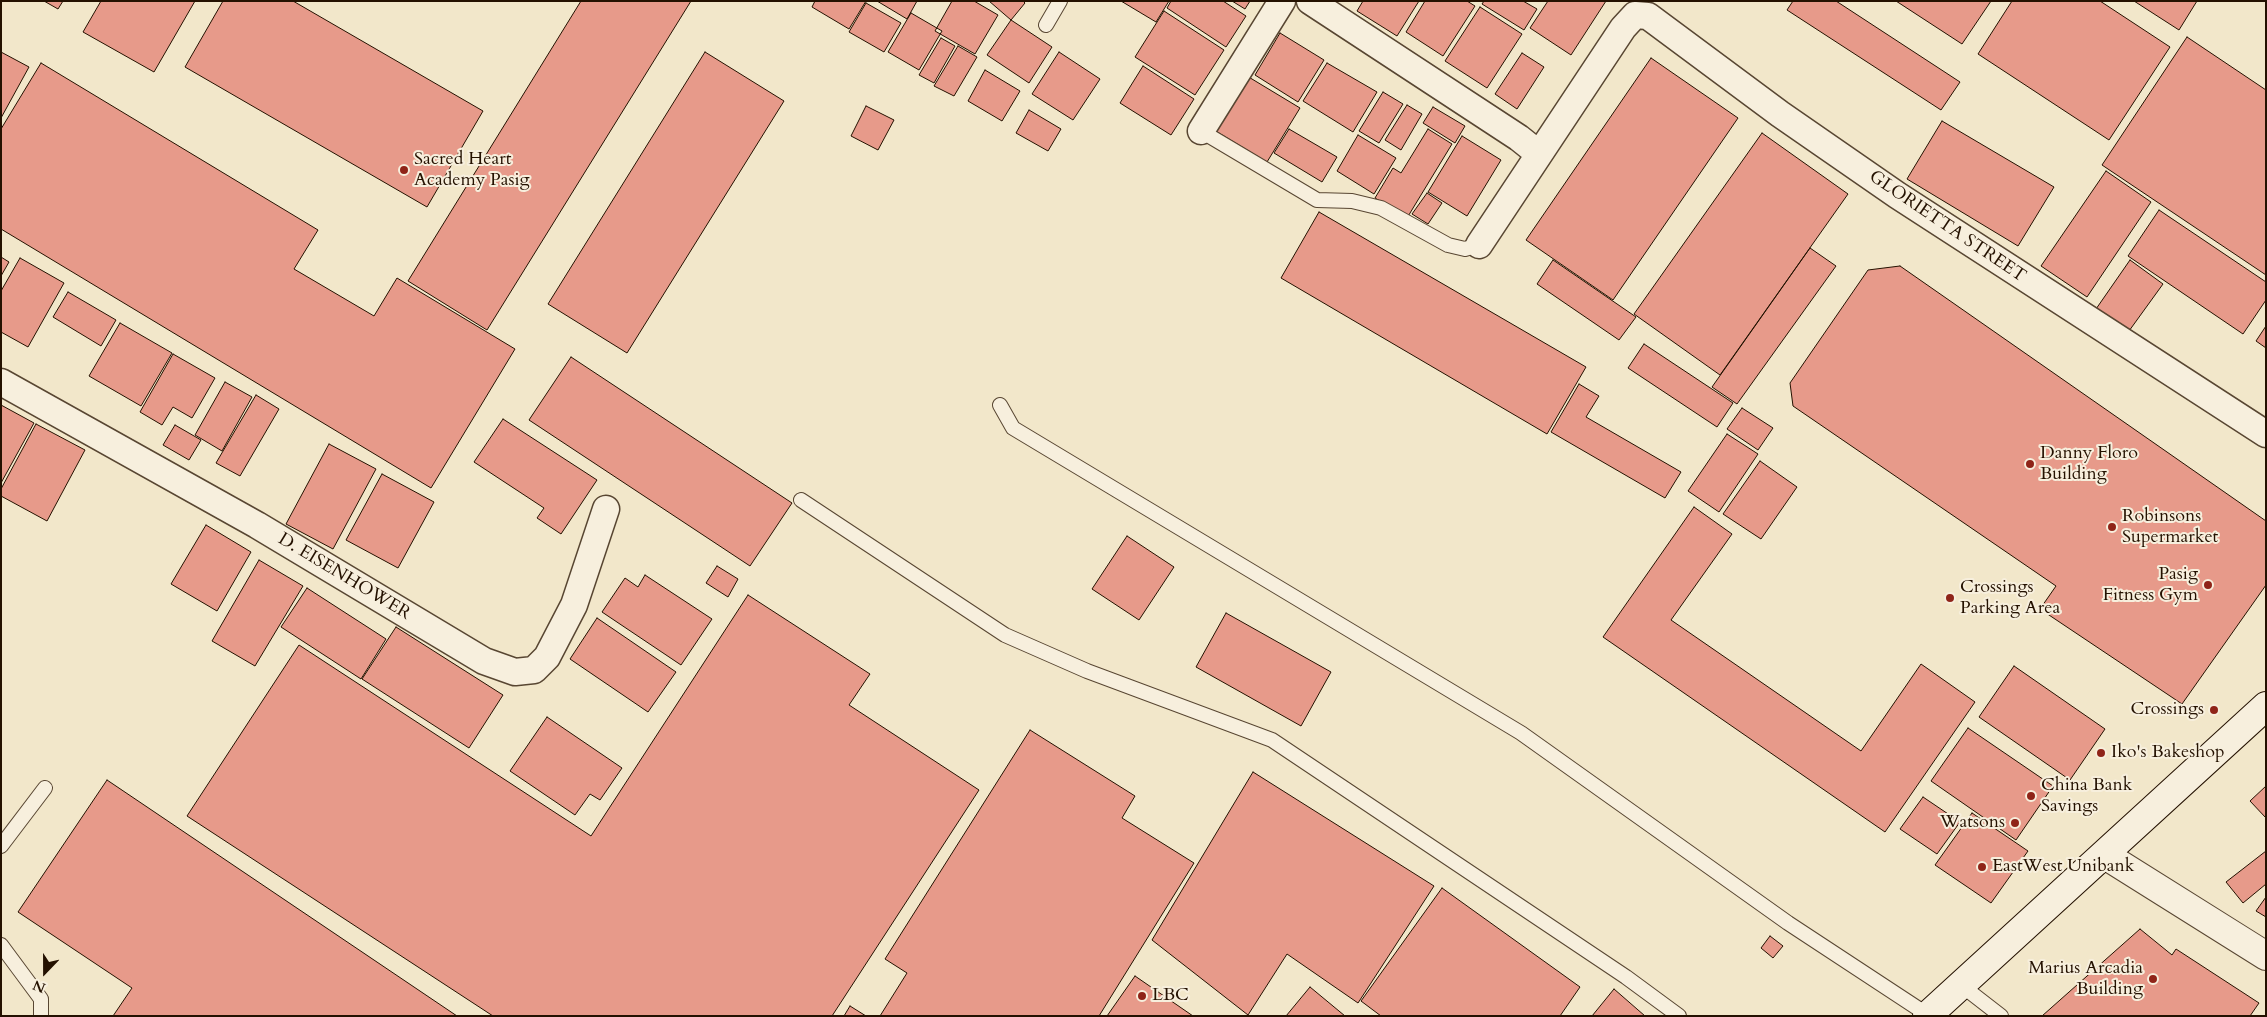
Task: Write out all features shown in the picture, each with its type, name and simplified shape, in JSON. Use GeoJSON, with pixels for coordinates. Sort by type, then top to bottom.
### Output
{"type":"FeatureCollection","features":[{"type":"Feature","properties":{"kind":"main road"},"geometry":{"type":"LineString","coordinates":[[1928,1016],[2266,706]]}},
{"type":"Feature","properties":{"kind":"main road"},"geometry":{"type":"LineString","coordinates":[[2105,855],[2266,956]]}},
{"type":"Feature","properties":{"kind":"street"},"geometry":{"type":"LineString","coordinates":[[1201,131],[1282,1]]}},
{"type":"Feature","properties":{"kind":"street"},"geometry":{"type":"LineString","coordinates":[[1310,1],[1519,138],[1539,154]]}},
{"type":"Feature","properties":{"kind":"street"},"geometry":{"type":"LineString","coordinates":[[1479,246],[1623,28],[1639,11]]}},
{"type":"Feature","properties":{"kind":"street","name":"GLORIETTA STREET"},"geometry":{"type":"LineString","coordinates":[[1639,11],[1780,114],[1897,195],[2266,434]]}},
{"type":"Feature","properties":{"kind":"street","name":"D. EISENHOWER"},"geometry":{"type":"LineString","coordinates":[[1,382],[258,526],[484,661],[515,672],[534,670],[547,657],[574,604],[606,509]]}},
{"type":"Feature","properties":{"kind":"lane"},"geometry":{"type":"LineString","coordinates":[[1046,25],[1060,1]]}},
{"type":"Feature","properties":{"kind":"lane"},"geometry":{"type":"LineString","coordinates":[[1201,131],[1317,200],[1352,201],[1381,208],[1448,245],[1465,249],[1479,246]]}},
{"type":"Feature","properties":{"kind":"lane"},"geometry":{"type":"LineString","coordinates":[[1000,405],[1013,428],[1521,733],[1788,923],[1928,1016]]}},
{"type":"Feature","properties":{"kind":"lane"},"geometry":{"type":"LineString","coordinates":[[801,500],[1005,635],[1087,671],[1272,740],[1626,977],[1679,1016]]}},
{"type":"Feature","properties":{"kind":"lane"},"geometry":{"type":"LineString","coordinates":[[1,846],[45,788]]}},
{"type":"Feature","properties":{"kind":"lane"},"geometry":{"type":"LineString","coordinates":[[1,945],[41,999],[41,1016]]}},
{"type":"Feature","properties":{"kind":"lane"},"geometry":{"type":"LineString","coordinates":[[1961,985],[2001,1016]]}},
{"type":"Feature","properties":{"kind":"building"},"geometry":{"type":"Polygon","coordinates":[[[44,1],[63,1],[58,9],[44,1]]]}},
{"type":"Feature","properties":{"kind":"building"},"geometry":{"type":"Polygon","coordinates":[[[101,1],[195,1],[154,72],[83,32],[101,1]]]}},
{"type":"Feature","properties":{"kind":"building"},"geometry":{"type":"Polygon","coordinates":[[[223,1],[293,1],[483,111],[427,207],[185,67],[223,1]]]}},
{"type":"Feature","properties":{"kind":"building"},"geometry":{"type":"Polygon","coordinates":[[[581,1],[691,1],[487,330],[408,281],[581,1]]]}},
{"type":"Feature","properties":{"kind":"building"},"geometry":{"type":"Polygon","coordinates":[[[815,1],[866,1],[849,29],[812,7],[815,1]]]}},
{"type":"Feature","properties":{"kind":"building"},"geometry":{"type":"Polygon","coordinates":[[[877,1],[917,1],[907,19],[877,1]]]}},
{"type":"Feature","properties":{"kind":"building"},"geometry":{"type":"Polygon","coordinates":[[[952,1],[974,1],[998,15],[975,54],[935,31],[952,1]]]}},
{"type":"Feature","properties":{"kind":"building"},"geometry":{"type":"Polygon","coordinates":[[[989,1],[1023,1],[1025,3],[1011,20],[989,1]]]}},
{"type":"Feature","properties":{"kind":"building"},"geometry":{"type":"Polygon","coordinates":[[[1121,1],[1169,1],[1156,22],[1121,1]]]}},
{"type":"Feature","properties":{"kind":"building"},"geometry":{"type":"Polygon","coordinates":[[[1171,1],[1223,1],[1246,16],[1226,47],[1167,8],[1171,1]]]}},
{"type":"Feature","properties":{"kind":"building"},"geometry":{"type":"Polygon","coordinates":[[[1232,1],[1250,1],[1245,9],[1232,1]]]}},
{"type":"Feature","properties":{"kind":"building"},"geometry":{"type":"Polygon","coordinates":[[[1363,1],[1419,1],[1397,36],[1357,11],[1363,1]]]}},
{"type":"Feature","properties":{"kind":"building"},"geometry":{"type":"Polygon","coordinates":[[[1425,1],[1467,1],[1475,6],[1443,56],[1406,32],[1425,1]]]}},
{"type":"Feature","properties":{"kind":"building"},"geometry":{"type":"Polygon","coordinates":[[[1484,1],[1523,1],[1537,9],[1524,30],[1482,4],[1484,1]]]}},
{"type":"Feature","properties":{"kind":"building"},"geometry":{"type":"Polygon","coordinates":[[[1548,1],[1606,1],[1571,55],[1530,28],[1548,1]]]}},
{"type":"Feature","properties":{"kind":"building"},"geometry":{"type":"Polygon","coordinates":[[[1793,1],[1836,1],[1960,82],[1941,110],[1787,10],[1793,1]]]}},
{"type":"Feature","properties":{"kind":"building"},"geometry":{"type":"Polygon","coordinates":[[[1896,1],[1991,1],[1962,44],[1896,1]]]}},
{"type":"Feature","properties":{"kind":"building"},"geometry":{"type":"Polygon","coordinates":[[[2012,1],[2100,1],[2170,47],[2109,140],[1978,54],[2012,1]]]}},
{"type":"Feature","properties":{"kind":"building"},"geometry":{"type":"Polygon","coordinates":[[[2134,1],[2197,1],[2179,30],[2134,1]]]}},
{"type":"Feature","properties":{"kind":"building"},"geometry":{"type":"Polygon","coordinates":[[[866,3],[901,23],[884,52],[849,32],[866,3]]]}},
{"type":"Feature","properties":{"kind":"building"},"geometry":{"type":"Polygon","coordinates":[[[1480,7],[1522,34],[1487,88],[1445,61],[1480,7]]]}},
{"type":"Feature","properties":{"kind":"building"},"geometry":{"type":"Polygon","coordinates":[[[1164,11],[1224,50],[1195,95],[1135,57],[1164,11]]]}},
{"type":"Feature","properties":{"kind":"building"},"geometry":{"type":"Polygon","coordinates":[[[911,13],[942,31],[919,70],[888,52],[911,13]]]}},
{"type":"Feature","properties":{"kind":"building"},"geometry":{"type":"Polygon","coordinates":[[[1011,20],[1052,47],[1029,83],[987,55],[1011,20]]]}},
{"type":"Feature","properties":{"kind":"building"},"geometry":{"type":"Polygon","coordinates":[[[1280,33],[1324,60],[1298,102],[1255,75],[1280,33]]]}},
{"type":"Feature","properties":{"kind":"building"},"geometry":{"type":"Polygon","coordinates":[[[2187,37],[2266,90],[2266,275],[2102,165],[2187,37]]]}},
{"type":"Feature","properties":{"kind":"building"},"geometry":{"type":"Polygon","coordinates":[[[941,38],[955,46],[934,83],[919,75],[941,38]]]}},
{"type":"Feature","properties":{"kind":"building"},"geometry":{"type":"Polygon","coordinates":[[[958,46],[977,57],[954,96],[934,86],[958,46]]]}},
{"type":"Feature","properties":{"kind":"building"},"geometry":{"type":"Polygon","coordinates":[[[1,52],[29,67],[1,118],[1,52]]]}},
{"type":"Feature","properties":{"kind":"building"},"geometry":{"type":"Polygon","coordinates":[[[705,52],[784,101],[627,353],[548,304],[705,52]]]}},
{"type":"Feature","properties":{"kind":"building"},"geometry":{"type":"Polygon","coordinates":[[[1059,52],[1100,79],[1073,120],[1032,94],[1059,52]]]}},
{"type":"Feature","properties":{"kind":"building"},"geometry":{"type":"Polygon","coordinates":[[[1522,53],[1544,67],[1517,109],[1495,94],[1522,53]]]}},
{"type":"Feature","properties":{"kind":"building"},"geometry":{"type":"Polygon","coordinates":[[[1651,58],[1738,118],[1613,300],[1526,240],[1651,58]]]}},
{"type":"Feature","properties":{"kind":"building"},"geometry":{"type":"Polygon","coordinates":[[[41,63],[318,230],[294,269],[374,316],[397,278],[515,349],[431,488],[1,229],[1,129],[41,63]]]}},
{"type":"Feature","properties":{"kind":"building"},"geometry":{"type":"Polygon","coordinates":[[[1327,63],[1377,92],[1353,132],[1303,101],[1327,63]]]}},
{"type":"Feature","properties":{"kind":"building"},"geometry":{"type":"Polygon","coordinates":[[[1143,66],[1194,99],[1171,135],[1120,103],[1143,66]]]}},
{"type":"Feature","properties":{"kind":"building"},"geometry":{"type":"Polygon","coordinates":[[[985,70],[1020,91],[1002,121],[968,101],[985,70]]]}},
{"type":"Feature","properties":{"kind":"building"},"geometry":{"type":"Polygon","coordinates":[[[1247,76],[1300,108],[1267,162],[1214,130],[1247,76]]]}},
{"type":"Feature","properties":{"kind":"building"},"geometry":{"type":"Polygon","coordinates":[[[1383,92],[1403,104],[1379,143],[1359,131],[1383,92]]]}},
{"type":"Feature","properties":{"kind":"building"},"geometry":{"type":"Polygon","coordinates":[[[1407,105],[1422,114],[1401,150],[1385,140],[1407,105]]]}},
{"type":"Feature","properties":{"kind":"building"},"geometry":{"type":"Polygon","coordinates":[[[866,106],[894,120],[878,150],[851,136],[866,106]]]}},
{"type":"Feature","properties":{"kind":"building"},"geometry":{"type":"Polygon","coordinates":[[[1433,107],[1465,126],[1455,143],[1423,123],[1433,107]]]}},
{"type":"Feature","properties":{"kind":"building"},"geometry":{"type":"Polygon","coordinates":[[[1029,110],[1061,129],[1048,151],[1016,133],[1029,110]]]}},
{"type":"Feature","properties":{"kind":"building"},"geometry":{"type":"Polygon","coordinates":[[[1942,121],[2054,187],[2018,246],[1907,179],[1942,121]]]}},
{"type":"Feature","properties":{"kind":"building"},"geometry":{"type":"Polygon","coordinates":[[[1289,129],[1337,157],[1322,182],[1274,153],[1289,129]]]}},
{"type":"Feature","properties":{"kind":"building"},"geometry":{"type":"Polygon","coordinates":[[[1428,129],[1452,144],[1407,218],[1375,198],[1393,168],[1401,173],[1428,129]]]}},
{"type":"Feature","properties":{"kind":"building"},"geometry":{"type":"Polygon","coordinates":[[[1762,133],[1848,194],[1720,375],[1634,314],[1762,133]]]}},
{"type":"Feature","properties":{"kind":"building"},"geometry":{"type":"Polygon","coordinates":[[[1358,135],[1396,158],[1374,194],[1337,171],[1358,135]]]}},
{"type":"Feature","properties":{"kind":"building"},"geometry":{"type":"Polygon","coordinates":[[[1462,136],[1501,160],[1467,216],[1428,192],[1462,136]]]}},
{"type":"Feature","properties":{"kind":"building"},"geometry":{"type":"Polygon","coordinates":[[[2106,171],[2151,202],[2087,297],[2041,266],[2106,171]]]}},
{"type":"Feature","properties":{"kind":"building"},"geometry":{"type":"Polygon","coordinates":[[[1427,193],[1442,203],[1428,224],[1412,214],[1427,193]]]}},
{"type":"Feature","properties":{"kind":"building"},"geometry":{"type":"Polygon","coordinates":[[[2159,210],[2266,282],[2266,300],[2243,334],[2128,256],[2159,210]]]}},
{"type":"Feature","properties":{"kind":"building"},"geometry":{"type":"Polygon","coordinates":[[[1319,212],[1586,367],[1547,434],[1281,278],[1319,212]]]}},
{"type":"Feature","properties":{"kind":"building"},"geometry":{"type":"Polygon","coordinates":[[[1810,248],[1836,266],[1737,404],[1712,387],[1810,248]]]}},
{"type":"Feature","properties":{"kind":"building"},"geometry":{"type":"Polygon","coordinates":[[[1,257],[9,262],[1,276],[1,257]]]}},
{"type":"Feature","properties":{"kind":"building"},"geometry":{"type":"Polygon","coordinates":[[[20,258],[64,283],[28,347],[1,332],[1,291],[20,258]]]}},
{"type":"Feature","properties":{"kind":"building"},"geometry":{"type":"Polygon","coordinates":[[[1553,260],[1636,317],[1619,340],[1537,284],[1553,260]]]}},
{"type":"Feature","properties":{"kind":"building"},"geometry":{"type":"Polygon","coordinates":[[[2130,260],[2163,284],[2129,331],[2096,309],[2130,260]]]}},
{"type":"Feature","properties":{"kind":"building","name":"Danny Floro Building"},"geometry":{"type":"Polygon","coordinates":[[[1900,266],[2266,521],[2266,585],[2182,704],[2040,609],[2056,586],[1793,406],[1790,383],[1868,270],[1900,266]]]}},
{"type":"Feature","properties":{"kind":"building"},"geometry":{"type":"Polygon","coordinates":[[[68,292],[116,320],[101,346],[53,317],[68,292]]]}},
{"type":"Feature","properties":{"kind":"building"},"geometry":{"type":"Polygon","coordinates":[[[120,323],[172,353],[141,406],[89,376],[120,323]]]}},
{"type":"Feature","properties":{"kind":"building"},"geometry":{"type":"Polygon","coordinates":[[[2266,326],[2266,348],[2256,341],[2266,326]]]}},
{"type":"Feature","properties":{"kind":"building"},"geometry":{"type":"Polygon","coordinates":[[[1644,344],[1733,403],[1717,427],[1628,368],[1644,344]]]}},
{"type":"Feature","properties":{"kind":"building"},"geometry":{"type":"Polygon","coordinates":[[[173,354],[215,378],[192,418],[173,407],[162,425],[140,412],[173,354]]]}},
{"type":"Feature","properties":{"kind":"building"},"geometry":{"type":"Polygon","coordinates":[[[571,357],[792,503],[750,566],[529,420],[571,357]]]}},
{"type":"Feature","properties":{"kind":"building"},"geometry":{"type":"Polygon","coordinates":[[[225,382],[252,397],[222,451],[195,435],[225,382]]]}},
{"type":"Feature","properties":{"kind":"building"},"geometry":{"type":"Polygon","coordinates":[[[1579,384],[1599,396],[1586,417],[1681,472],[1665,498],[1551,432],[1579,384]]]}},
{"type":"Feature","properties":{"kind":"building"},"geometry":{"type":"Polygon","coordinates":[[[256,395],[279,409],[240,476],[216,463],[256,395]]]}},
{"type":"Feature","properties":{"kind":"building"},"geometry":{"type":"Polygon","coordinates":[[[1,405],[34,423],[1,483],[1,405]]]}},
{"type":"Feature","properties":{"kind":"building"},"geometry":{"type":"Polygon","coordinates":[[[1742,408],[1773,428],[1758,450],[1727,429],[1742,408]]]}},
{"type":"Feature","properties":{"kind":"building"},"geometry":{"type":"Polygon","coordinates":[[[503,419],[597,480],[561,534],[537,518],[544,508],[474,462],[503,419]]]}},
{"type":"Feature","properties":{"kind":"building"},"geometry":{"type":"Polygon","coordinates":[[[36,424],[85,450],[47,521],[1,496],[1,489],[36,424]]]}},
{"type":"Feature","properties":{"kind":"building"},"geometry":{"type":"Polygon","coordinates":[[[175,425],[201,440],[189,460],[163,445],[175,425]]]}},
{"type":"Feature","properties":{"kind":"building"},"geometry":{"type":"Polygon","coordinates":[[[1727,434],[1758,454],[1719,512],[1688,491],[1727,434]]]}},
{"type":"Feature","properties":{"kind":"building"},"geometry":{"type":"Polygon","coordinates":[[[329,444],[376,469],[333,549],[286,524],[329,444]]]}},
{"type":"Feature","properties":{"kind":"building"},"geometry":{"type":"Polygon","coordinates":[[[1760,461],[1797,487],[1761,539],[1723,514],[1760,461]]]}},
{"type":"Feature","properties":{"kind":"building"},"geometry":{"type":"Polygon","coordinates":[[[382,474],[434,502],[398,568],[346,540],[382,474]]]}},
{"type":"Feature","properties":{"kind":"building"},"geometry":{"type":"Polygon","coordinates":[[[1694,507],[1732,534],[1671,620],[1861,751],[1921,664],[1975,702],[1885,832],[1603,637],[1694,507]]]}},
{"type":"Feature","properties":{"kind":"building"},"geometry":{"type":"Polygon","coordinates":[[[206,525],[251,552],[217,611],[171,584],[206,525]]]}},
{"type":"Feature","properties":{"kind":"building"},"geometry":{"type":"Polygon","coordinates":[[[1127,536],[1174,567],[1139,620],[1092,589],[1127,536]]]}},
{"type":"Feature","properties":{"kind":"building"},"geometry":{"type":"Polygon","coordinates":[[[259,560],[303,586],[255,666],[212,641],[259,560]]]}},
{"type":"Feature","properties":{"kind":"building"},"geometry":{"type":"Polygon","coordinates":[[[717,566],[738,579],[728,597],[706,583],[717,566]]]}},
{"type":"Feature","properties":{"kind":"building"},"geometry":{"type":"Polygon","coordinates":[[[645,575],[712,619],[681,665],[602,612],[625,578],[638,587],[645,575]]]}},
{"type":"Feature","properties":{"kind":"building"},"geometry":{"type":"Polygon","coordinates":[[[307,588],[386,639],[361,679],[281,627],[307,588]]]}},
{"type":"Feature","properties":{"kind":"building"},"geometry":{"type":"Polygon","coordinates":[[[748,595],[870,674],[849,705],[979,790],[832,1016],[493,1016],[187,816],[299,645],[591,836],[748,595]]]}},
{"type":"Feature","properties":{"kind":"building"},"geometry":{"type":"Polygon","coordinates":[[[1226,613],[1331,672],[1301,726],[1196,667],[1226,613]]]}},
{"type":"Feature","properties":{"kind":"building"},"geometry":{"type":"Polygon","coordinates":[[[597,618],[676,672],[648,712],[570,659],[597,618]]]}},
{"type":"Feature","properties":{"kind":"building"},"geometry":{"type":"Polygon","coordinates":[[[396,627],[503,695],[469,748],[362,679],[396,627]]]}},
{"type":"Feature","properties":{"kind":"building"},"geometry":{"type":"Polygon","coordinates":[[[2014,666],[2105,729],[2070,780],[1979,717],[2014,666]]]}},
{"type":"Feature","properties":{"kind":"building"},"geometry":{"type":"Polygon","coordinates":[[[547,717],[622,768],[600,800],[590,794],[575,815],[510,771],[547,717]]]}},
{"type":"Feature","properties":{"kind":"building"},"geometry":{"type":"Polygon","coordinates":[[[1968,728],[2053,786],[2016,840],[1931,781],[1968,728]]]}},
{"type":"Feature","properties":{"kind":"building"},"geometry":{"type":"Polygon","coordinates":[[[1030,730],[1135,796],[1122,818],[1194,863],[1099,1016],[880,1016],[907,973],[885,959],[1030,730]]]}},
{"type":"Feature","properties":{"kind":"building"},"geometry":{"type":"Polygon","coordinates":[[[1253,772],[1434,886],[1358,1003],[1287,954],[1248,1015],[1152,940],[1253,772]]]}},
{"type":"Feature","properties":{"kind":"building"},"geometry":{"type":"Polygon","coordinates":[[[107,780],[457,1016],[113,1016],[132,988],[18,912],[107,780]]]}},
{"type":"Feature","properties":{"kind":"building"},"geometry":{"type":"Polygon","coordinates":[[[2266,786],[2266,818],[2250,801],[2266,786]]]}},
{"type":"Feature","properties":{"kind":"building"},"geometry":{"type":"Polygon","coordinates":[[[1923,797],[1960,822],[1937,854],[1900,829],[1923,797]]]}},
{"type":"Feature","properties":{"kind":"building"},"geometry":{"type":"Polygon","coordinates":[[[1972,813],[2028,851],[1991,903],[1935,865],[1972,813]]]}},
{"type":"Feature","properties":{"kind":"building"},"geometry":{"type":"Polygon","coordinates":[[[2266,851],[2266,884],[2243,903],[2226,882],[2266,851]]]}},
{"type":"Feature","properties":{"kind":"building"},"geometry":{"type":"Polygon","coordinates":[[[1442,888],[1580,987],[1560,1016],[1381,1016],[1361,1001],[1442,888]]]}},
{"type":"Feature","properties":{"kind":"building"},"geometry":{"type":"Polygon","coordinates":[[[2266,897],[2266,917],[2256,911],[2266,897]]]}},
{"type":"Feature","properties":{"kind":"building","name":"Marius Arcadia Building"},"geometry":{"type":"Polygon","coordinates":[[[2140,929],[2172,955],[2176,949],[2259,1003],[2250,1016],[2042,1016],[2140,929]]]}},
{"type":"Feature","properties":{"kind":"building"},"geometry":{"type":"Polygon","coordinates":[[[1770,936],[1783,946],[1773,958],[1761,948],[1770,936]]]}},
{"type":"Feature","properties":{"kind":"building","name":"LBC"},"geometry":{"type":"Polygon","coordinates":[[[1135,976],[1193,1016],[1107,1016],[1135,976]]]}},
{"type":"Feature","properties":{"kind":"building"},"geometry":{"type":"Polygon","coordinates":[[[1310,987],[1345,1016],[1286,1016],[1310,987]]]}},
{"type":"Feature","properties":{"kind":"building"},"geometry":{"type":"Polygon","coordinates":[[[1614,989],[1645,1016],[1592,1016],[1614,989]]]}},
{"type":"Feature","properties":{"kind":"building"},"geometry":{"type":"Polygon","coordinates":[[[850,1006],[866,1016],[844,1016],[850,1006]]]}},
{"type":"Feature","properties":{"kind":"place","name":"Sacred Heart Academy Pasig"},"geometry":{"type":"Point","coordinates":[404,170]}},
{"type":"Feature","properties":{"kind":"place","name":"Danny Floro Building"},"geometry":{"type":"Point","coordinates":[2030,464]}},
{"type":"Feature","properties":{"kind":"place","name":"Robinsons Supermarket"},"geometry":{"type":"Point","coordinates":[2112,527]}},
{"type":"Feature","properties":{"kind":"place","name":"Pasig Fitness Gym"},"geometry":{"type":"Point","coordinates":[2208,585]}},
{"type":"Feature","properties":{"kind":"place","name":"Crossings Parking Area"},"geometry":{"type":"Point","coordinates":[1950,598]}},
{"type":"Feature","properties":{"kind":"place","name":"Crossings"},"geometry":{"type":"Point","coordinates":[2214,710]}},
{"type":"Feature","properties":{"kind":"place","name":"Iko's Bakeshop"},"geometry":{"type":"Point","coordinates":[2101,753]}},
{"type":"Feature","properties":{"kind":"place","name":"China Bank Savings"},"geometry":{"type":"Point","coordinates":[2031,796]}},
{"type":"Feature","properties":{"kind":"place","name":"Watsons"},"geometry":{"type":"Point","coordinates":[2015,823]}},
{"type":"Feature","properties":{"kind":"place","name":"EastWest Unibank"},"geometry":{"type":"Point","coordinates":[1982,867]}},
{"type":"Feature","properties":{"kind":"place","name":"Marius Arcadia Building"},"geometry":{"type":"Point","coordinates":[2153,979]}},
{"type":"Feature","properties":{"kind":"place","name":"LBC"},"geometry":{"type":"Point","coordinates":[1142,996]}}]}
